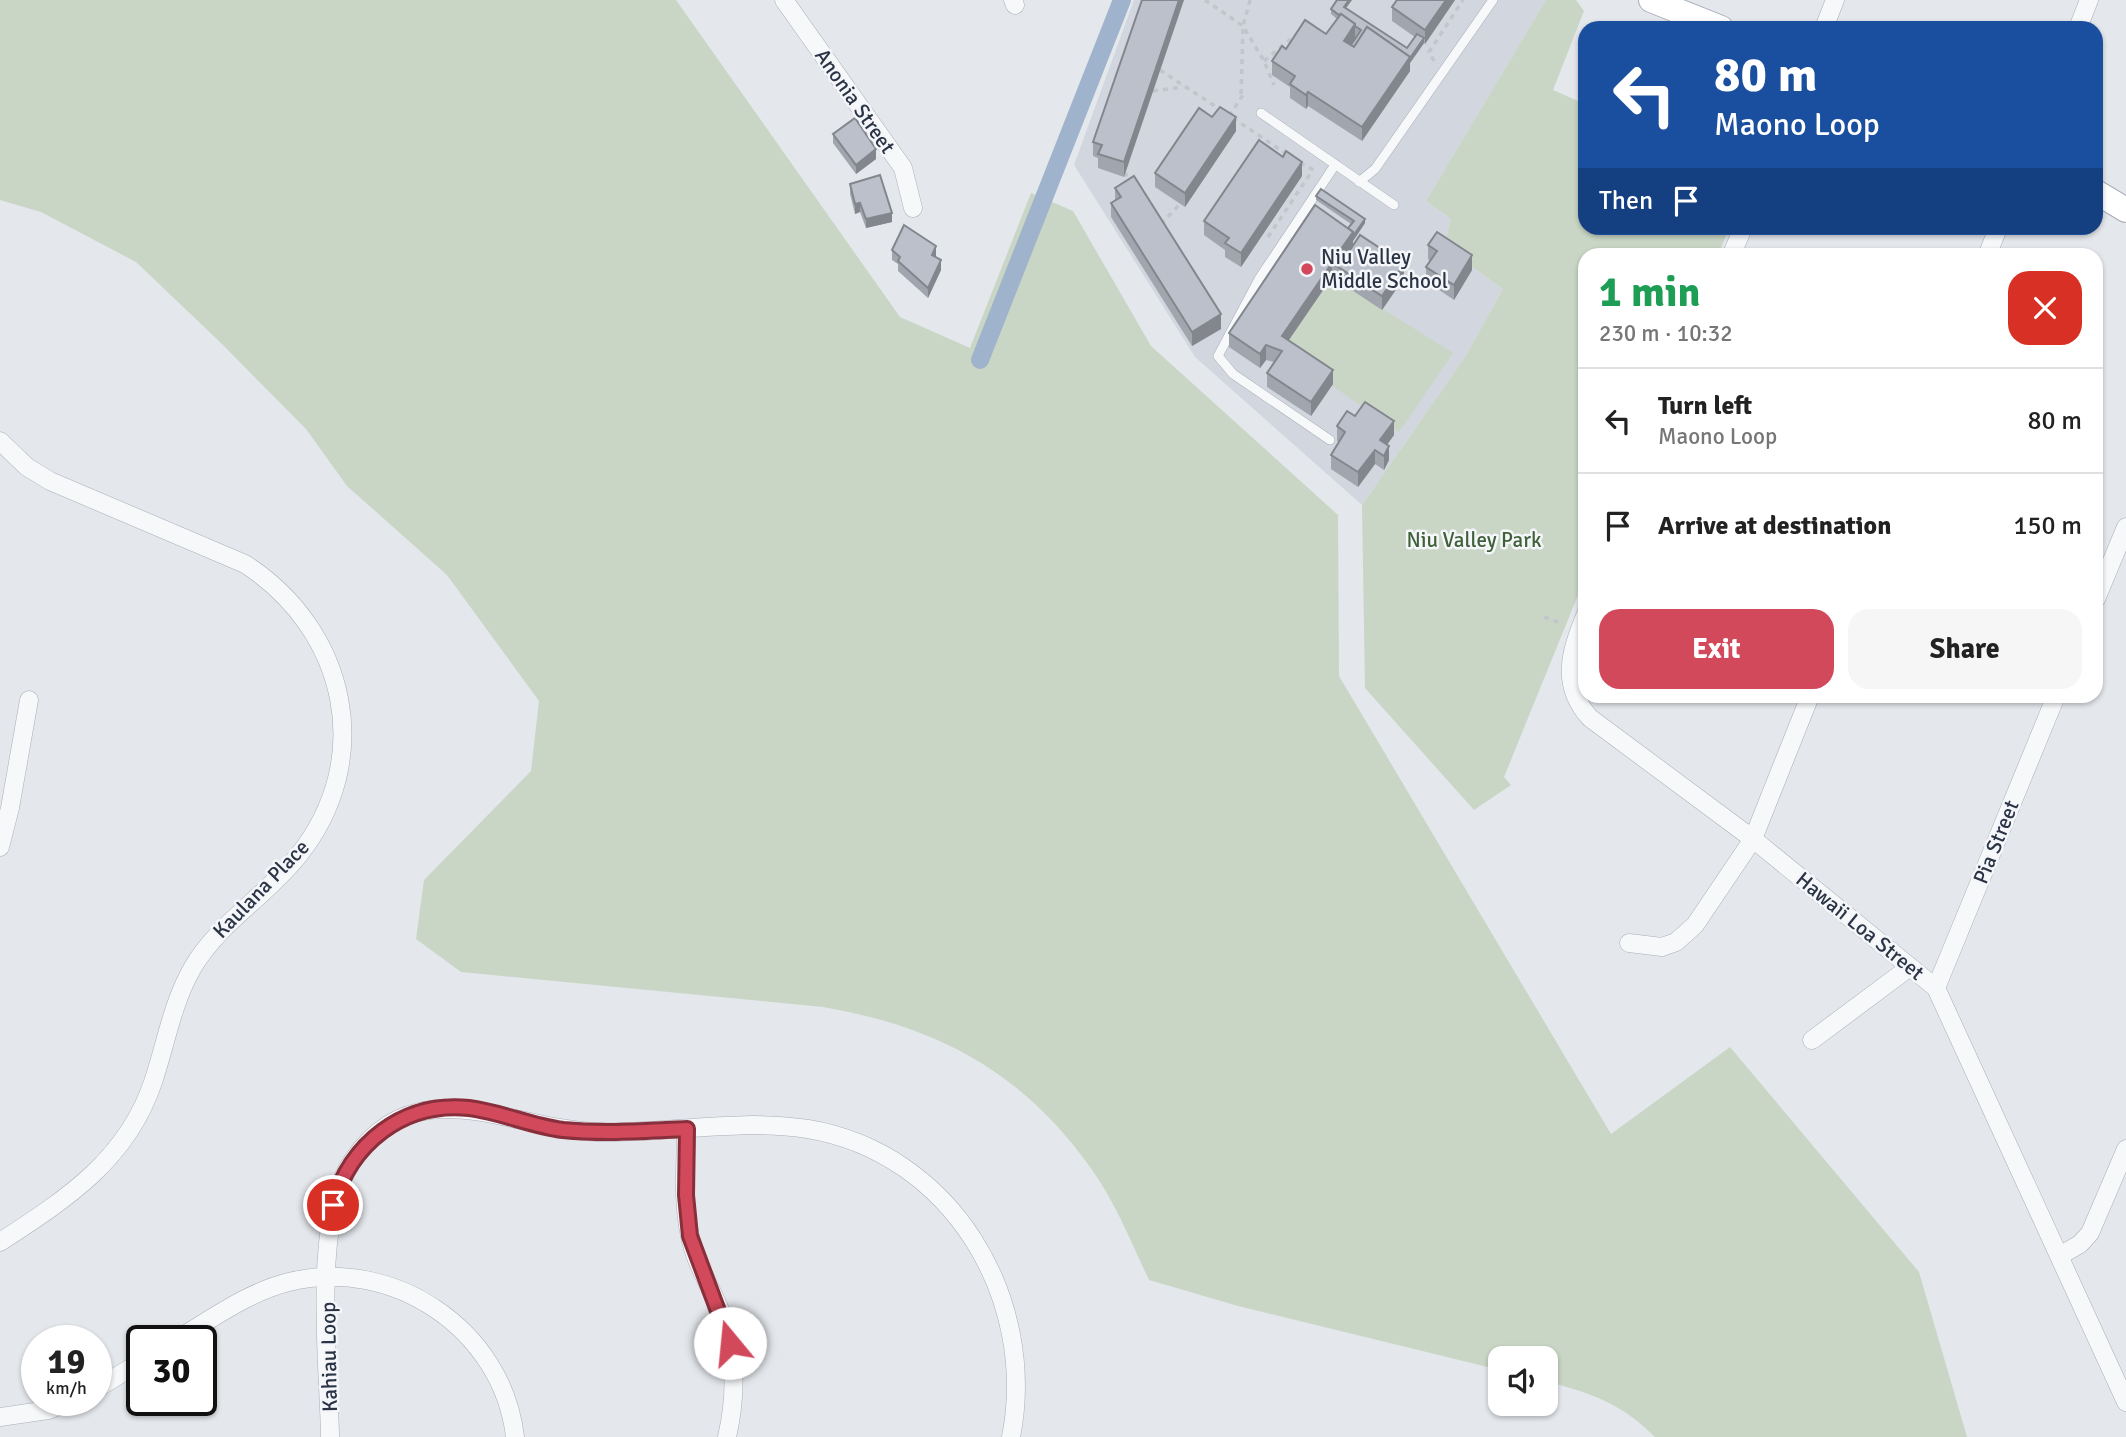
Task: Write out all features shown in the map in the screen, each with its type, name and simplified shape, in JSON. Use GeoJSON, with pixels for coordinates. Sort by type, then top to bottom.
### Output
{"type":"FeatureCollection","features":[{"type":"Feature","properties":{"kind":"street","name":"Anonia Street"},"geometry":{"type":"LineString","coordinates":[[784,0],[903,168],[914,208]]}},
{"type":"Feature","properties":{"kind":"street"},"geometry":{"type":"LineString","coordinates":[[1651,0],[1704,21]]}},
{"type":"Feature","properties":{"kind":"street"},"geometry":{"type":"LineString","coordinates":[[1827,21],[1835,0]]}},
{"type":"Feature","properties":{"kind":"street"},"geometry":{"type":"LineString","coordinates":[[2081,21],[2089,0]]}},
{"type":"Feature","properties":{"kind":"street"},"geometry":{"type":"LineString","coordinates":[[2103,196],[2126,210]]}},
{"type":"Feature","properties":{"kind":"street","name":"Kaulana Place"},"geometry":{"type":"LineString","coordinates":[[0,441],[27,467],[50,481],[245,564],[263,575],[295,604],[319,640],[335,680],[342,722],[340,764],[320,823],[296,858],[217,936],[193,967],[177,1002],[146,1102],[124,1143],[81,1187],[1,1240]]}},
{"type":"Feature","properties":{"kind":"street"},"geometry":{"type":"LineString","coordinates":[[2103,582],[2126,527]]}},
{"type":"Feature","properties":{"kind":"street","name":"Hawaii Loa Street"},"geometry":{"type":"LineString","coordinates":[[1578,633],[1569,663],[1570,681],[1578,701]]}},
{"type":"Feature","properties":{"kind":"street"},"geometry":{"type":"LineString","coordinates":[[0,847],[10,808],[29,700]]}},
{"type":"Feature","properties":{"kind":"street","name":"Hawaii Loa Street"},"geometry":{"type":"LineString","coordinates":[[1579,703],[1590,718],[1753,839],[1936,988],[2061,1255],[2126,1402]]}},
{"type":"Feature","properties":{"kind":"street"},"geometry":{"type":"LineString","coordinates":[[1629,943],[1662,947],[1676,942],[1695,925],[1753,839],[1807,703]]}},
{"type":"Feature","properties":{"kind":"street","name":"Pia Street"},"geometry":{"type":"LineString","coordinates":[[1936,988],[2053,703]]}},
{"type":"Feature","properties":{"kind":"street"},"geometry":{"type":"LineString","coordinates":[[1812,1040],[1910,967]]}},
{"type":"Feature","properties":{"kind":"street","name":"Kahiau Loop"},"geometry":{"type":"LineString","coordinates":[[330,1437],[327,1277],[333,1205],[345,1173],[372,1139],[408,1116],[456,1107],[560,1129],[614,1133],[760,1125],[811,1129],[872,1150],[926,1185],[970,1232],[1000,1289],[1014,1340],[1017,1366],[1011,1437]]}},
{"type":"Feature","properties":{"kind":"street"},"geometry":{"type":"LineString","coordinates":[[687,1129],[686,1195],[690,1236],[720,1309],[733,1360],[734,1399],[727,1437]]}},
{"type":"Feature","properties":{"kind":"street"},"geometry":{"type":"LineString","coordinates":[[2061,1255],[2080,1244],[2090,1233],[2126,1149]]}},
{"type":"Feature","properties":{"kind":"street"},"geometry":{"type":"LineString","coordinates":[[202,1325],[262,1291],[289,1282],[327,1277],[365,1279],[404,1291],[456,1324],[494,1372],[510,1410],[515,1437]]}},
{"type":"Feature","properties":{"kind":"street"},"geometry":{"type":"LineString","coordinates":[[0,1417],[21,1414]]}},
{"type":"Feature","properties":{"kind":"lane"},"geometry":{"type":"LineString","coordinates":[[1359,182],[1375,169],[1493,0]]}},
{"type":"Feature","properties":{"kind":"lane"},"geometry":{"type":"LineString","coordinates":[[1261,113],[1394,205]]}},
{"type":"Feature","properties":{"kind":"lane"},"geometry":{"type":"LineString","coordinates":[[1330,440],[1233,374],[1217,356],[1259,278],[1335,165]]}},
{"type":"Feature","properties":{"kind":"path"},"geometry":{"type":"LineString","coordinates":[[1205,0],[1243,26],[1275,85]]}},
{"type":"Feature","properties":{"kind":"path"},"geometry":{"type":"LineString","coordinates":[[1229,116],[1242,94],[1243,26],[1250,0]]}},
{"type":"Feature","properties":{"kind":"path"},"geometry":{"type":"LineString","coordinates":[[1435,63],[1429,52],[1464,0]]}},
{"type":"Feature","properties":{"kind":"path"},"geometry":{"type":"LineString","coordinates":[[1264,61],[1303,28]]}},
{"type":"Feature","properties":{"kind":"path"},"geometry":{"type":"LineString","coordinates":[[1160,70],[1312,171],[1321,174],[1315,183]]}},
{"type":"Feature","properties":{"kind":"path"},"geometry":{"type":"LineString","coordinates":[[1153,91],[1185,86]]}},
{"type":"Feature","properties":{"kind":"path"},"geometry":{"type":"LineString","coordinates":[[1231,128],[1237,121]]}},
{"type":"Feature","properties":{"kind":"path"},"geometry":{"type":"LineString","coordinates":[[1268,237],[1299,185],[1312,171]]}},
{"type":"Feature","properties":{"kind":"path"},"geometry":{"type":"LineString","coordinates":[[1125,173],[1130,188]]}},
{"type":"Feature","properties":{"kind":"path"},"geometry":{"type":"LineString","coordinates":[[1299,185],[1309,192]]}},
{"type":"Feature","properties":{"kind":"path"},"geometry":{"type":"LineString","coordinates":[[1157,228],[1180,204]]}},
{"type":"Feature","properties":{"kind":"path"},"geometry":{"type":"LineString","coordinates":[[1544,617],[1561,623]]}},
{"type":"Feature","properties":{"kind":"shaded area","name":"Niu Valley Middle School"},"geometry":{"type":"Polygon","coordinates":[[[1134,0],[1546,0],[1426,201],[1451,219],[1444,247],[1503,289],[1465,357],[1362,505],[1195,357],[1074,165],[1134,0]]]}},
{"type":"Feature","properties":{"kind":"green space"},"geometry":{"type":"Polygon","coordinates":[[[0,0],[676,0],[900,317],[970,348],[1031,193],[1073,211],[1151,346],[1338,515],[1339,676],[1611,1134],[1730,1047],[1919,1272],[1967,1437],[1655,1437],[1617,1408],[1558,1385],[1558,1346],[1488,1346],[1488,1367],[1238,1306],[1149,1280],[1099,1180],[1063,1133],[1006,1079],[974,1058],[940,1041],[904,1027],[823,1007],[461,972],[416,939],[424,880],[531,771],[539,701],[447,575],[347,486],[306,429],[136,262],[41,212],[0,200],[0,0]]]}},
{"type":"Feature","properties":{"kind":"green space","name":"Niu Valley Park"},"geometry":{"type":"Polygon","coordinates":[[[1546,0],[1576,0],[1584,11],[1553,90],[1578,101],[1578,235],[1726,235],[1721,248],[1578,248],[1578,595],[1504,777],[1511,785],[1474,810],[1365,688],[1362,505],[1465,357],[1503,289],[1444,247],[1451,219],[1426,201],[1546,0]]]}},
{"type":"Feature","properties":{"kind":"green space"},"geometry":{"type":"Polygon","coordinates":[[[1332,277],[1453,353],[1399,432],[1282,351],[1332,277]]]}},
{"type":"Feature","properties":{"kind":"building"},"geometry":{"type":"Polygon","coordinates":[[[1142,0],[1179,0],[1124,162],[1098,154],[1102,145],[1093,142],[1142,0]]]}},
{"type":"Feature","properties":{"kind":"building"},"geometry":{"type":"Polygon","coordinates":[[[1337,0],[1349,0],[1344,7],[1407,48],[1417,34],[1424,38],[1410,58],[1367,27],[1354,47],[1351,45],[1361,30],[1331,9],[1337,0]]]}},
{"type":"Feature","properties":{"kind":"building"},"geometry":{"type":"Polygon","coordinates":[[[1397,0],[1446,0],[1425,30],[1392,7],[1397,0]]]}},
{"type":"Feature","properties":{"kind":"building"},"geometry":{"type":"Polygon","coordinates":[[[1341,14],[1355,24],[1344,41],[1354,47],[1367,27],[1410,57],[1362,127],[1308,92],[1306,95],[1290,84],[1295,76],[1272,61],[1282,46],[1286,49],[1305,20],[1326,34],[1341,14]]]}},
{"type":"Feature","properties":{"kind":"building"},"geometry":{"type":"Polygon","coordinates":[[[1220,107],[1236,117],[1185,193],[1155,173],[1199,108],[1212,117],[1220,107]]]}},
{"type":"Feature","properties":{"kind":"building"},"geometry":{"type":"Polygon","coordinates":[[[855,118],[876,149],[856,165],[833,134],[855,118]]]}},
{"type":"Feature","properties":{"kind":"building"},"geometry":{"type":"Polygon","coordinates":[[[1259,140],[1283,157],[1286,151],[1302,162],[1241,253],[1225,243],[1229,238],[1204,221],[1259,140]]]}},
{"type":"Feature","properties":{"kind":"building"},"geometry":{"type":"Polygon","coordinates":[[[880,175],[892,213],[866,219],[860,203],[855,204],[850,184],[880,175]]]}},
{"type":"Feature","properties":{"kind":"building"},"geometry":{"type":"Polygon","coordinates":[[[1134,176],[1221,314],[1192,332],[1111,203],[1121,197],[1115,188],[1134,176]]]}},
{"type":"Feature","properties":{"kind":"building"},"geometry":{"type":"Polygon","coordinates":[[[1321,189],[1365,219],[1353,236],[1353,232],[1348,228],[1354,221],[1316,196],[1321,189]]]}},
{"type":"Feature","properties":{"kind":"building"},"geometry":{"type":"Polygon","coordinates":[[[1315,205],[1353,232],[1339,252],[1346,256],[1360,235],[1404,264],[1382,296],[1332,263],[1282,336],[1333,370],[1311,402],[1267,373],[1282,351],[1266,345],[1260,354],[1229,333],[1315,205]]]}},
{"type":"Feature","properties":{"kind":"building"},"geometry":{"type":"Polygon","coordinates":[[[904,225],[936,246],[932,255],[941,260],[928,288],[898,261],[900,257],[892,250],[904,225]]]}},
{"type":"Feature","properties":{"kind":"building"},"geometry":{"type":"Polygon","coordinates":[[[1437,232],[1472,255],[1454,285],[1426,267],[1437,251],[1428,245],[1437,232]]]}},
{"type":"Feature","properties":{"kind":"building"},"geometry":{"type":"Polygon","coordinates":[[[1365,402],[1394,421],[1380,440],[1389,446],[1384,456],[1375,450],[1358,472],[1331,455],[1345,432],[1337,426],[1347,411],[1355,416],[1365,402]]]}},
{"type":"Feature","properties":{"kind":"waterway"},"geometry":{"type":"LineString","coordinates":[[980,360],[1122,0]]}},
{"type":"Feature","properties":{"kind":"place","name":"Niu Valley Middle School"},"geometry":{"type":"Point","coordinates":[1307,269]}},
{"type":"Feature","properties":{"kind":"route"},"geometry":{"type":"LineString","coordinates":[[333,1205],[345,1173],[365,1145],[392,1124],[424,1111],[470,1108],[529,1124],[587,1132],[687,1129],[686,1195],[690,1236],[695,1256],[720,1309],[730,1343]]}}]}
